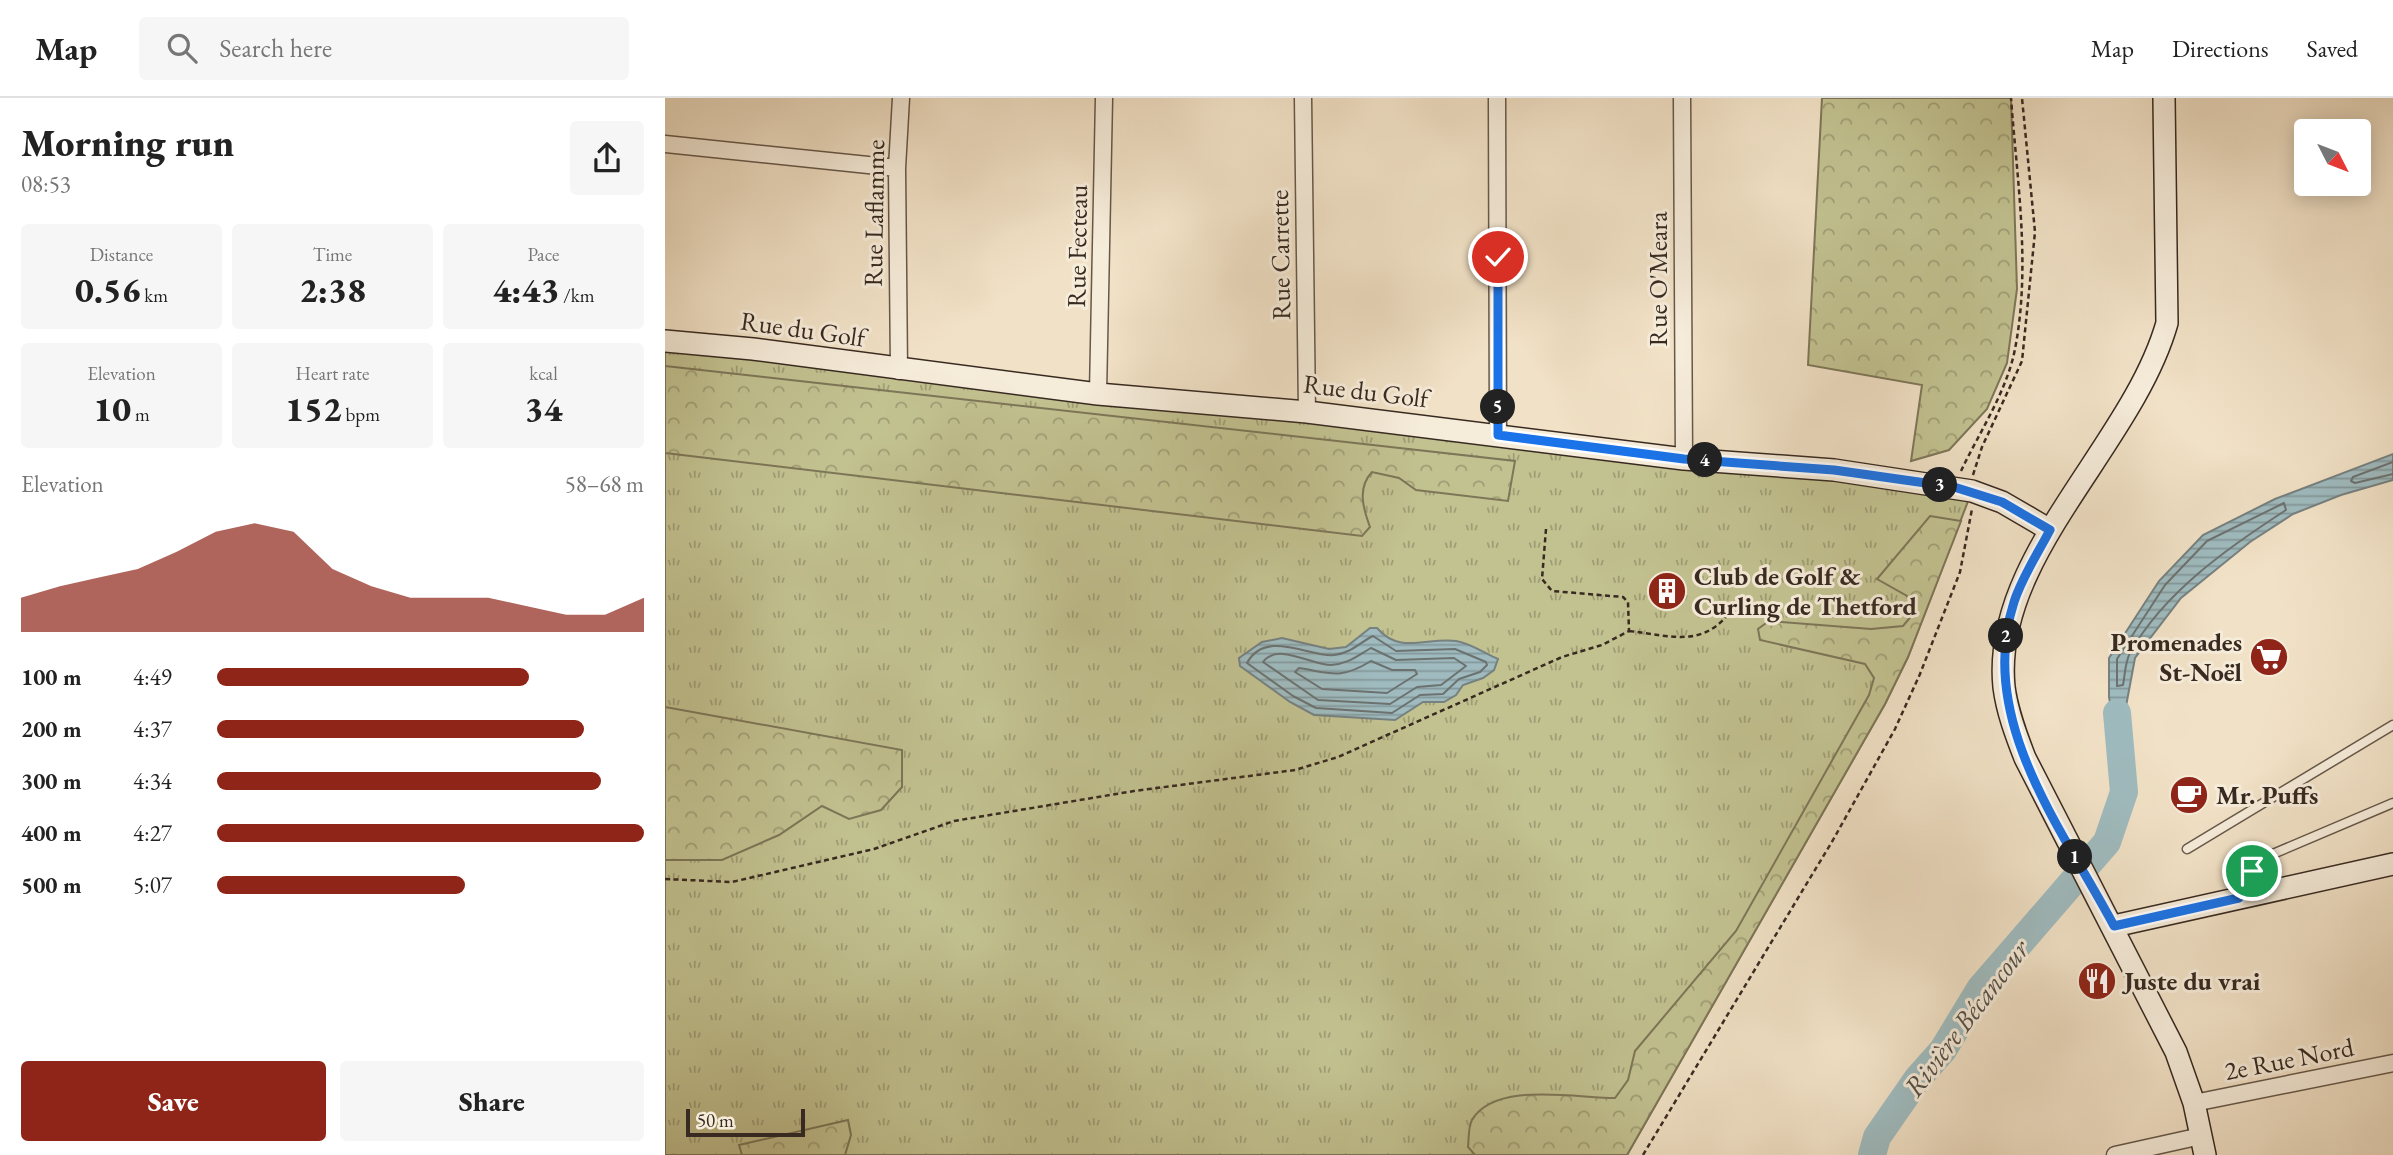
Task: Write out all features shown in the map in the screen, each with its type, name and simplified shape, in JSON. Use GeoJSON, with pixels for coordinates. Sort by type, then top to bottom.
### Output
{"type":"FeatureCollection","features":[{"type":"Feature","properties":{"kind":"street","name":"Rue Laflamme"},"geometry":{"type":"LineString","coordinates":[[899,370],[897,168],[901,98]]}},
{"type":"Feature","properties":{"kind":"street","name":"Rue Fecteau"},"geometry":{"type":"LineString","coordinates":[[1098,394],[1104,98]]}},
{"type":"Feature","properties":{"kind":"street","name":"Rue Carrette"},"geometry":{"type":"LineString","coordinates":[[1303,98],[1307,412]]}},
{"type":"Feature","properties":{"kind":"street"},"geometry":{"type":"LineString","coordinates":[[1497,98],[1498,435]]}},
{"type":"Feature","properties":{"kind":"street","name":"Rue O'Meara"},"geometry":{"type":"LineString","coordinates":[[1682,98],[1684,459]]}},
{"type":"Feature","properties":{"kind":"street"},"geometry":{"type":"LineString","coordinates":[[2115,1155],[2203,1146],[2194,1103],[2176,1052],[2114,926],[2068,845],[2025,758],[2013,726],[2004,687],[2004,652],[2014,601],[2050,530],[2143,382],[2159,349],[2167,323],[2164,98]]}},
{"type":"Feature","properties":{"kind":"street"},"geometry":{"type":"LineString","coordinates":[[665,144],[897,168]]}},
{"type":"Feature","properties":{"kind":"street","name":"Rue du Golf"},"geometry":{"type":"LineString","coordinates":[[665,341],[753,349],[1098,394],[1307,412],[1684,459],[1834,470],[1963,489],[2002,502],[2050,530]]}},
{"type":"Feature","properties":{"kind":"street"},"geometry":{"type":"LineString","coordinates":[[2114,926],[2393,864]]}},
{"type":"Feature","properties":{"kind":"street","name":"2e Rue Nord"},"geometry":{"type":"LineString","coordinates":[[2194,1103],[2393,1063]]}},
{"type":"Feature","properties":{"kind":"lane"},"geometry":{"type":"LineString","coordinates":[[2187,849],[2390,727],[2393,739]]}},
{"type":"Feature","properties":{"kind":"lane"},"geometry":{"type":"LineString","coordinates":[[2239,898],[2261,859],[2393,803]]}},
{"type":"Feature","properties":{"kind":"path"},"geometry":{"type":"LineString","coordinates":[[1643,1155],[1833,840],[1895,729],[1960,572],[1972,520],[1963,489],[2015,350],[2021,288],[2021,240],[2011,98]]}},
{"type":"Feature","properties":{"kind":"path"},"geometry":{"type":"LineString","coordinates":[[1963,489],[2022,361],[2035,232],[2022,98]]}},
{"type":"Feature","properties":{"kind":"path"},"geometry":{"type":"LineString","coordinates":[[1546,529],[1542,579],[1545,586],[1552,591],[1623,597],[1629,602],[1629,631]]}},
{"type":"Feature","properties":{"kind":"path"},"geometry":{"type":"LineString","coordinates":[[665,879],[732,882],[874,849],[954,821],[1134,791],[1295,770],[1338,757],[1537,668],[1602,645],[1629,631],[1686,638],[1703,635],[1715,630],[1733,608]]}},
{"type":"Feature","properties":{"kind":"green space"},"geometry":{"type":"Polygon","coordinates":[[[1822,98],[2011,98],[2017,289],[2007,363],[1987,409],[1949,450],[1911,461],[1922,385],[1808,365],[1822,98]]]}},
{"type":"Feature","properties":{"kind":"green space"},"geometry":{"type":"Polygon","coordinates":[[[665,341],[1972,491],[1908,657],[1885,704],[1627,1155],[665,1155],[665,341]]]}},
{"type":"Feature","properties":{"kind":"green space"},"geometry":{"type":"Polygon","coordinates":[[[665,366],[1515,461],[1508,501],[1416,490],[1399,478],[1372,472],[1363,491],[1370,527],[1362,536],[665,453],[665,366]]]}},
{"type":"Feature","properties":{"kind":"green space"},"geometry":{"type":"Polygon","coordinates":[[[1930,516],[1961,521],[1908,657],[1885,704],[1627,1155],[1475,1155],[1468,1147],[1472,1120],[1483,1108],[1498,1100],[1537,1094],[1615,1098],[1628,1080],[1635,1051],[1736,931],[1869,695],[1874,678],[1865,664],[1760,640],[1758,629],[1769,621],[1871,629],[1903,626],[1913,614],[1907,596],[1877,579],[1930,516]]]}},
{"type":"Feature","properties":{"kind":"green space"},"geometry":{"type":"Polygon","coordinates":[[[665,707],[902,750],[902,787],[881,810],[849,819],[822,806],[779,835],[722,860],[665,860],[665,707]]]}},
{"type":"Feature","properties":{"kind":"green space"},"geometry":{"type":"Polygon","coordinates":[[[848,1120],[851,1135],[845,1155],[742,1155],[739,1145],[848,1120]]]}},
{"type":"Feature","properties":{"kind":"water"},"geometry":{"type":"Polygon","coordinates":[[[2393,454],[2393,480],[2341,495],[2293,514],[2250,542],[2181,598],[2135,658],[2118,749],[2109,697],[2109,658],[2159,581],[2203,535],[2275,499],[2393,454]]]}},
{"type":"Feature","properties":{"kind":"water"},"geometry":{"type":"Polygon","coordinates":[[[1370,628],[1377,628],[1395,641],[1404,643],[1445,640],[1461,642],[1498,659],[1494,670],[1483,678],[1463,685],[1456,695],[1444,702],[1423,702],[1395,720],[1314,715],[1290,702],[1240,666],[1239,658],[1262,642],[1282,638],[1329,649],[1346,647],[1370,628]]]}},
{"type":"Feature","properties":{"kind":"waterway","name":"Rivière Bécancour"},"geometry":{"type":"LineString","coordinates":[[1872,1155],[1877,1137],[1918,1078],[1943,1050],[1980,989],[2107,842],[2124,792],[2117,713]]}},
{"type":"Feature","properties":{"kind":"place","name":"Club de Golf & Curling de Thetford"},"geometry":{"type":"Point","coordinates":[1667,591]}},
{"type":"Feature","properties":{"kind":"place","name":"Promenades St-Noël"},"geometry":{"type":"Point","coordinates":[2269,657]}},
{"type":"Feature","properties":{"kind":"place","name":"Mr. Puffs"},"geometry":{"type":"Point","coordinates":[2189,795]}},
{"type":"Feature","properties":{"kind":"place","name":"Juste du vrai"},"geometry":{"type":"Point","coordinates":[2097,981]}},
{"type":"Feature","properties":{"kind":"route"},"geometry":{"type":"LineString","coordinates":[[1498,257],[1498,435],[1684,459],[1834,470],[1954,487],[2002,502],[2050,530],[2014,601],[2008,626],[2004,652],[2004,687],[2013,726],[2025,758],[2068,845],[2114,926],[2239,898],[2252,871]]}}]}
